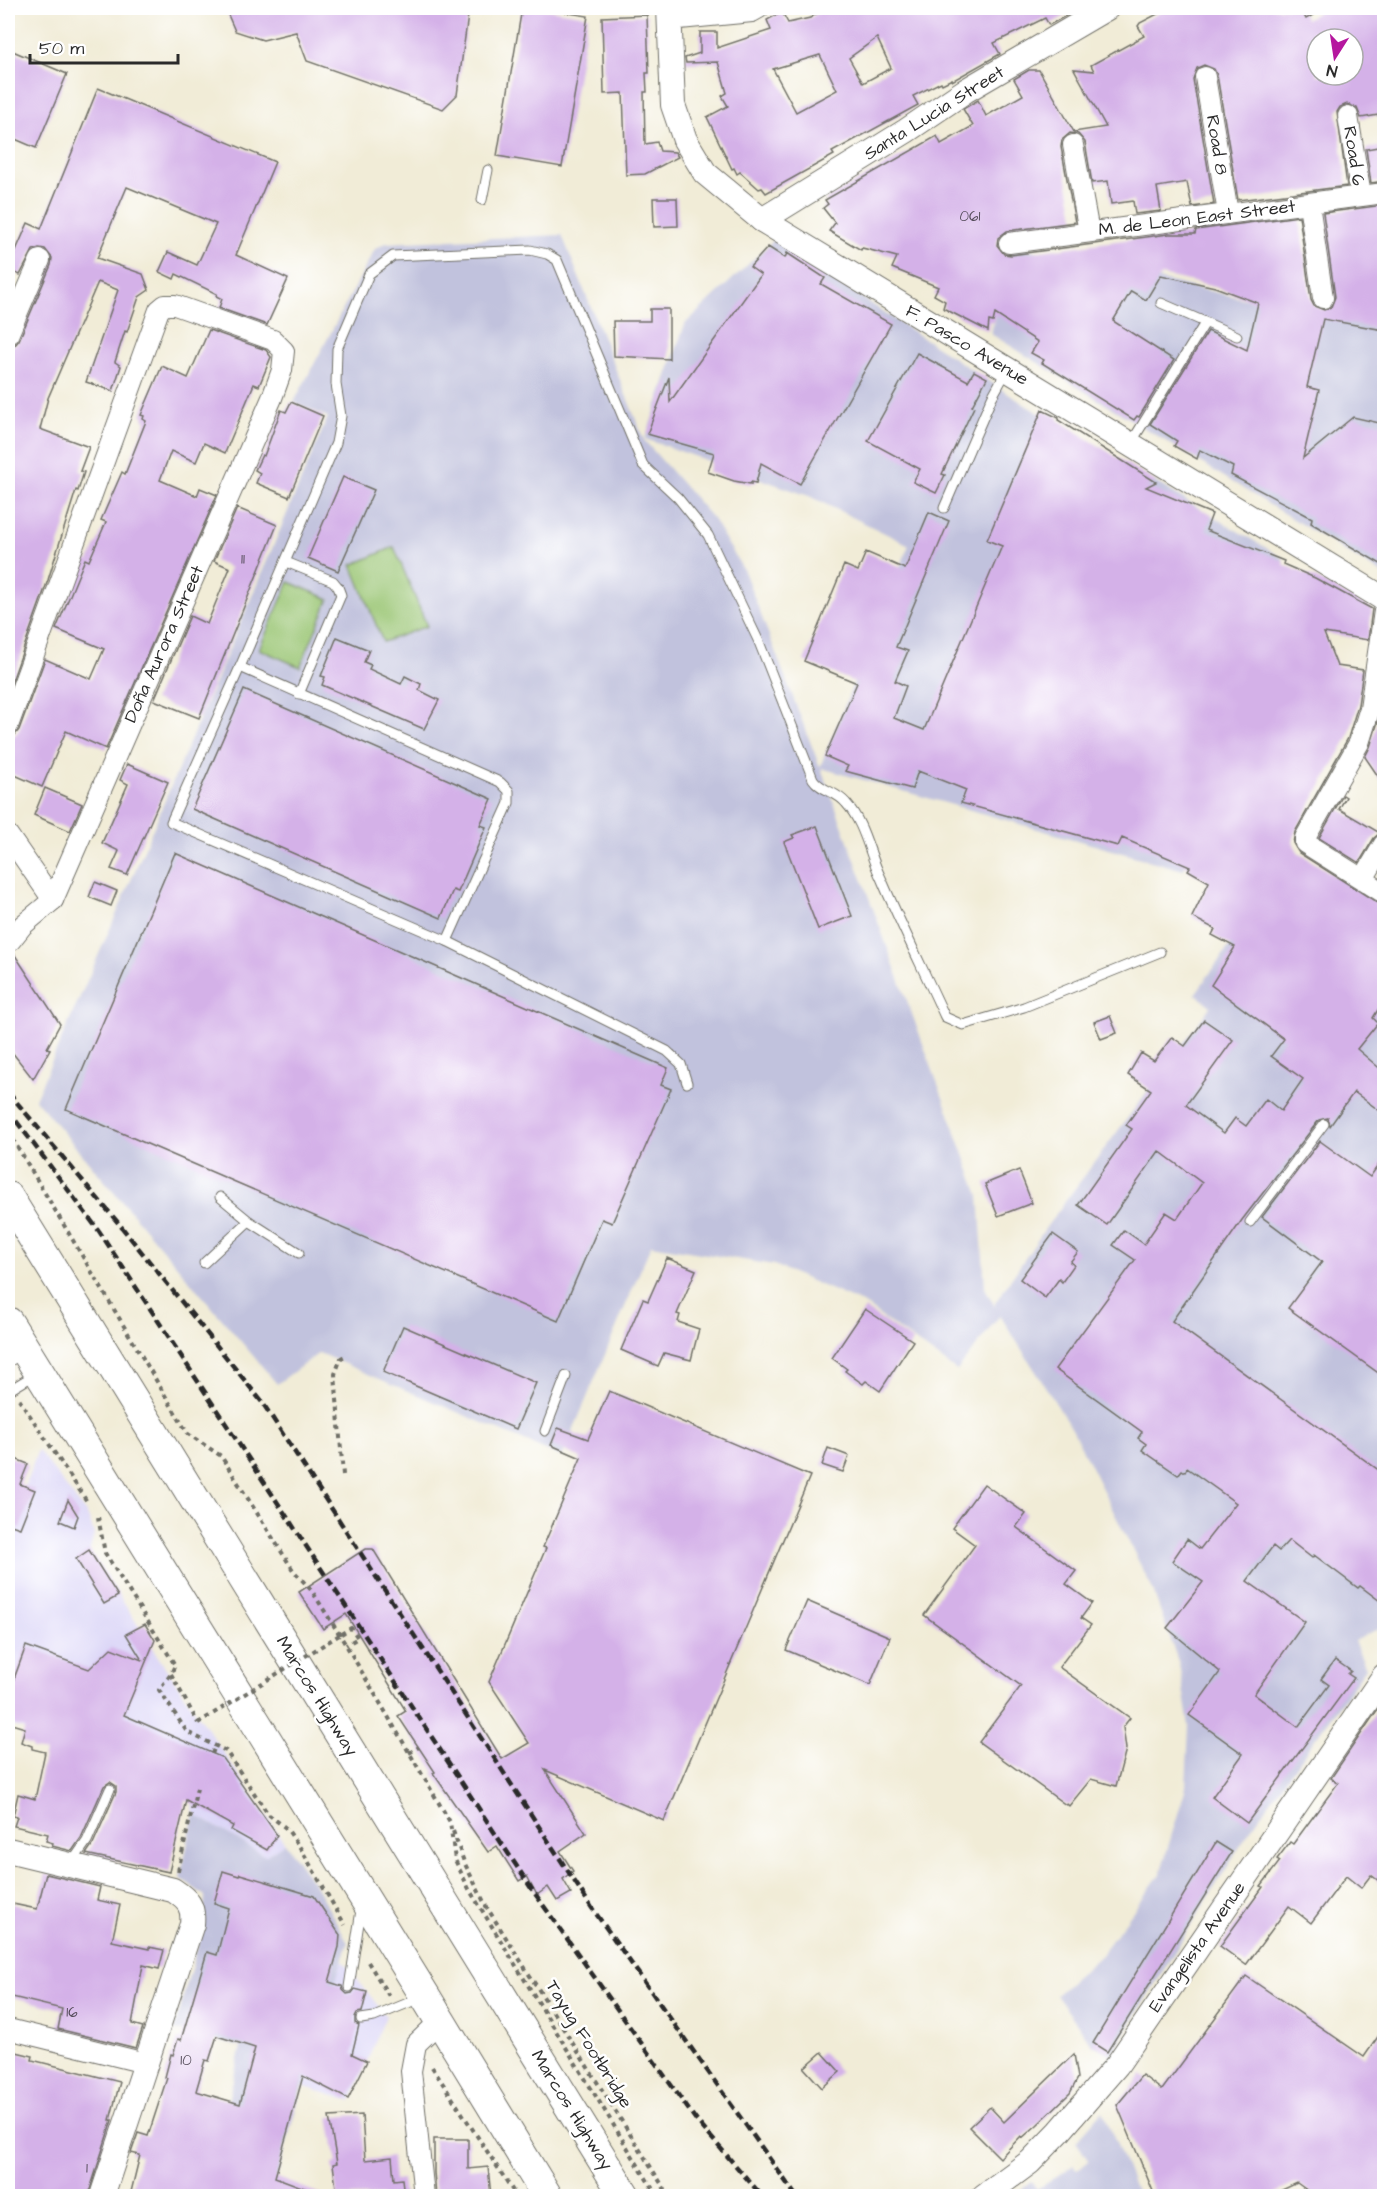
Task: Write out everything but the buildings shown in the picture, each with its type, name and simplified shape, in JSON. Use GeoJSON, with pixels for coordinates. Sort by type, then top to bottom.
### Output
{"type":"FeatureCollection","features":[{"type":"Feature","properties":{"kind":"main road","name":"Marcos Highway"},"geometry":{"type":"LineString","coordinates":[[8,1197],[639,2193]]}},
{"type":"Feature","properties":{"kind":"main road"},"geometry":{"type":"LineString","coordinates":[[8,1322],[24,1362],[363,1896],[547,2196]]}},
{"type":"Feature","properties":{"kind":"street"},"geometry":{"type":"LineString","coordinates":[[669,14],[752,12],[759,8]]}},
{"type":"Feature","properties":{"kind":"street","name":"Santa Lucia Street"},"geometry":{"type":"LineString","coordinates":[[762,220],[906,131],[965,91],[1107,8]]}},
{"type":"Feature","properties":{"kind":"street","name":"F. Pasco Avenue"},"geometry":{"type":"LineString","coordinates":[[669,14],[673,105],[685,140],[705,173],[762,220],[1384,599]]}},
{"type":"Feature","properties":{"kind":"street","name":"Road 8"},"geometry":{"type":"LineString","coordinates":[[1205,77],[1228,213]]}},
{"type":"Feature","properties":{"kind":"street","name":"Road 6"},"geometry":{"type":"LineString","coordinates":[[1348,116],[1361,196]]}},
{"type":"Feature","properties":{"kind":"street"},"geometry":{"type":"LineString","coordinates":[[1072,146],[1089,232]]}},
{"type":"Feature","properties":{"kind":"street","name":"M. de Leon East Street"},"geometry":{"type":"LineString","coordinates":[[1009,243],[1384,193]]}},
{"type":"Feature","properties":{"kind":"street"},"geometry":{"type":"LineString","coordinates":[[1309,204],[1323,298]]}},
{"type":"Feature","properties":{"kind":"street"},"geometry":{"type":"LineString","coordinates":[[8,335],[40,260]]}},
{"type":"Feature","properties":{"kind":"street","name":"Doña Aurora Street"},"geometry":{"type":"LineString","coordinates":[[8,726],[159,310],[165,304],[175,305],[273,340],[284,351],[282,370],[272,398],[53,900],[15,927],[11,940],[8,940]]}},
{"type":"Feature","properties":{"kind":"street"},"geometry":{"type":"LineString","coordinates":[[1384,611],[1370,708],[1359,743],[1305,838],[1305,843],[1384,893]]}},
{"type":"Feature","properties":{"kind":"street"},"geometry":{"type":"LineString","coordinates":[[8,835],[53,900]]}},
{"type":"Feature","properties":{"kind":"street"},"geometry":{"type":"LineString","coordinates":[[1363,879],[1384,844]]}},
{"type":"Feature","properties":{"kind":"street","name":"Evangelista Avenue"},"geometry":{"type":"LineString","coordinates":[[984,2196],[1030,2162],[1110,2074],[1384,1676]]}},
{"type":"Feature","properties":{"kind":"street"},"geometry":{"type":"LineString","coordinates":[[8,1850],[181,1895],[193,1911],[192,1924],[102,2196]]}},
{"type":"Feature","properties":{"kind":"street"},"geometry":{"type":"LineString","coordinates":[[424,2196],[411,2071],[417,2044],[432,2009]]}},
{"type":"Feature","properties":{"kind":"street"},"geometry":{"type":"LineString","coordinates":[[8,2029],[145,2063]]}},
{"type":"Feature","properties":{"kind":"lane"},"geometry":{"type":"LineString","coordinates":[[482,200],[488,170]]}},
{"type":"Feature","properties":{"kind":"lane"},"geometry":{"type":"LineString","coordinates":[[687,1083],[681,1064],[667,1051],[447,941],[171,822],[336,443],[341,416],[336,384],[337,349],[369,274],[393,256],[530,250],[547,254],[557,260],[643,465],[678,498],[708,535],[759,642],[813,779],[819,787],[831,790],[846,803],[862,828],[879,876],[945,1017],[963,1025],[1024,1007],[1160,952]]}},
{"type":"Feature","properties":{"kind":"lane"},"geometry":{"type":"LineString","coordinates":[[1161,303],[1237,336]]}},
{"type":"Feature","properties":{"kind":"lane"},"geometry":{"type":"LineString","coordinates":[[1130,444],[1205,323]]}},
{"type":"Feature","properties":{"kind":"lane"},"geometry":{"type":"LineString","coordinates":[[945,508],[992,397],[1007,370]]}},
{"type":"Feature","properties":{"kind":"lane"},"geometry":{"type":"LineString","coordinates":[[286,562],[333,581],[341,595],[299,694]]}},
{"type":"Feature","properties":{"kind":"lane"},"geometry":{"type":"LineString","coordinates":[[240,667],[500,782],[509,791],[509,803],[447,941]]}},
{"type":"Feature","properties":{"kind":"lane"},"geometry":{"type":"LineString","coordinates":[[1250,1222],[1324,1124]]}},
{"type":"Feature","properties":{"kind":"lane"},"geometry":{"type":"LineString","coordinates":[[220,1197],[249,1221],[299,1253]]}},
{"type":"Feature","properties":{"kind":"lane"},"geometry":{"type":"LineString","coordinates":[[204,1263],[249,1221]]}},
{"type":"Feature","properties":{"kind":"lane"},"geometry":{"type":"LineString","coordinates":[[10,1390],[24,1362]]}},
{"type":"Feature","properties":{"kind":"lane"},"geometry":{"type":"LineString","coordinates":[[545,1431],[566,1376]]}},
{"type":"Feature","properties":{"kind":"lane"},"geometry":{"type":"LineString","coordinates":[[75,1866],[77,1855],[87,1841],[110,1789]]}},
{"type":"Feature","properties":{"kind":"lane"},"geometry":{"type":"LineString","coordinates":[[349,1987],[363,1896]]}},
{"type":"Feature","properties":{"kind":"lane"},"geometry":{"type":"LineString","coordinates":[[361,2019],[374,2017],[397,2008],[432,2009]]}},
{"type":"Feature","properties":{"kind":"path"},"geometry":{"type":"LineString","coordinates":[[8,1131],[188,1434],[221,1456],[293,1570],[312,1591],[346,1645],[450,1822],[455,1860],[465,1883],[639,2193],[656,2196]]}},
{"type":"Feature","properties":{"kind":"path"},"geometry":{"type":"LineString","coordinates":[[343,1475],[335,1374],[341,1358],[347,1354]]}},
{"type":"Feature","properties":{"kind":"path"},"geometry":{"type":"LineString","coordinates":[[10,1390],[99,1519],[105,1553],[175,1665],[159,1690],[187,1732],[226,1751],[268,1814],[286,1829],[301,1849],[397,2008]]}},
{"type":"Feature","properties":{"kind":"path"},"geometry":{"type":"LineString","coordinates":[[171,1674],[198,1723],[351,1628],[357,1638],[346,1645]]}},
{"type":"Feature","properties":{"kind":"path"},"geometry":{"type":"LineString","coordinates":[[212,1754],[215,1746]]}},
{"type":"Feature","properties":{"kind":"path"},"geometry":{"type":"LineString","coordinates":[[409,1753],[419,1747]]}},
{"type":"Feature","properties":{"kind":"path"},"geometry":{"type":"LineString","coordinates":[[181,1895],[197,1788]]}},
{"type":"Feature","properties":{"kind":"path","name":"Tayug Footbridge"},"geometry":{"type":"LineString","coordinates":[[450,1822],[464,1862],[486,1906],[669,2196]]}},
{"type":"Feature","properties":{"kind":"path"},"geometry":{"type":"LineString","coordinates":[[417,2044],[516,2196]]}},
{"type":"Feature","properties":{"kind":"shaded area"},"geometry":{"type":"Polygon","coordinates":[[[562,235],[644,440],[713,519],[744,571],[820,767],[909,545],[809,496],[645,439],[685,324],[774,240],[1027,406],[1283,558],[1286,670],[1183,870],[821,768],[979,1195],[985,1288],[995,1307],[995,1303],[1047,1226],[1211,1006],[1195,994],[1264,898],[1384,977],[1384,1627],[1354,1641],[1366,1668],[1252,1827],[1111,2055],[1092,2044],[1056,1995],[1101,1955],[1160,1874],[1186,1787],[1189,1726],[1179,1664],[1153,1590],[1072,1429],[1000,1315],[957,1371],[862,1303],[774,1265],[651,1245],[562,1457],[319,1353],[277,1384],[35,1099],[120,906],[328,417],[294,402],[375,249],[386,243],[562,235]]]}},
{"type":"Feature","properties":{"kind":"shaded area"},"geometry":{"type":"Polygon","coordinates":[[[1010,245],[1384,331],[1384,575],[991,334],[1010,245]]]}},
{"type":"Feature","properties":{"kind":"shaded area"},"geometry":{"type":"Polygon","coordinates":[[[38,1450],[88,1516],[94,1534],[90,1550],[157,1655],[285,1843],[265,1856],[194,1814],[191,1788],[111,1752],[8,1725],[8,1532],[38,1450]]]}},
{"type":"Feature","properties":{"kind":"shaded area"},"geometry":{"type":"Polygon","coordinates":[[[194,1814],[265,1856],[285,1843],[316,1887],[348,1942],[300,2094],[272,2196],[238,2196],[248,2163],[215,2155],[241,2047],[174,2030],[203,1926],[205,1896],[180,1878],[194,1814]]]}},
{"type":"Feature","properties":{"kind":"shaded area"},"geometry":{"type":"Polygon","coordinates":[[[340,1957],[386,2016],[351,2101],[302,2086],[340,1957]]]}},
{"type":"Feature","properties":{"kind":"shaded area"},"geometry":{"type":"Polygon","coordinates":[[[1103,2111],[1138,2196],[1015,2196],[1031,2181],[1037,2189],[1074,2165],[1077,2170],[1089,2160],[1076,2142],[1103,2111]]]}},
{"type":"Feature","properties":{"kind":"green space"},"geometry":{"type":"Polygon","coordinates":[[[394,547],[427,626],[383,642],[352,565],[394,547]]]}},
{"type":"Feature","properties":{"kind":"green space"},"geometry":{"type":"Polygon","coordinates":[[[289,582],[329,599],[300,667],[259,649],[289,582]]]}},
{"type":"Feature","properties":{"kind":"railway"},"geometry":{"type":"LineString","coordinates":[[8,1092],[120,1225],[262,1402],[592,1908],[796,2196]]}},
{"type":"Feature","properties":{"kind":"railway"},"geometry":{"type":"LineString","coordinates":[[8,1110],[99,1231],[531,1888],[696,2120],[762,2196]]}}]}
